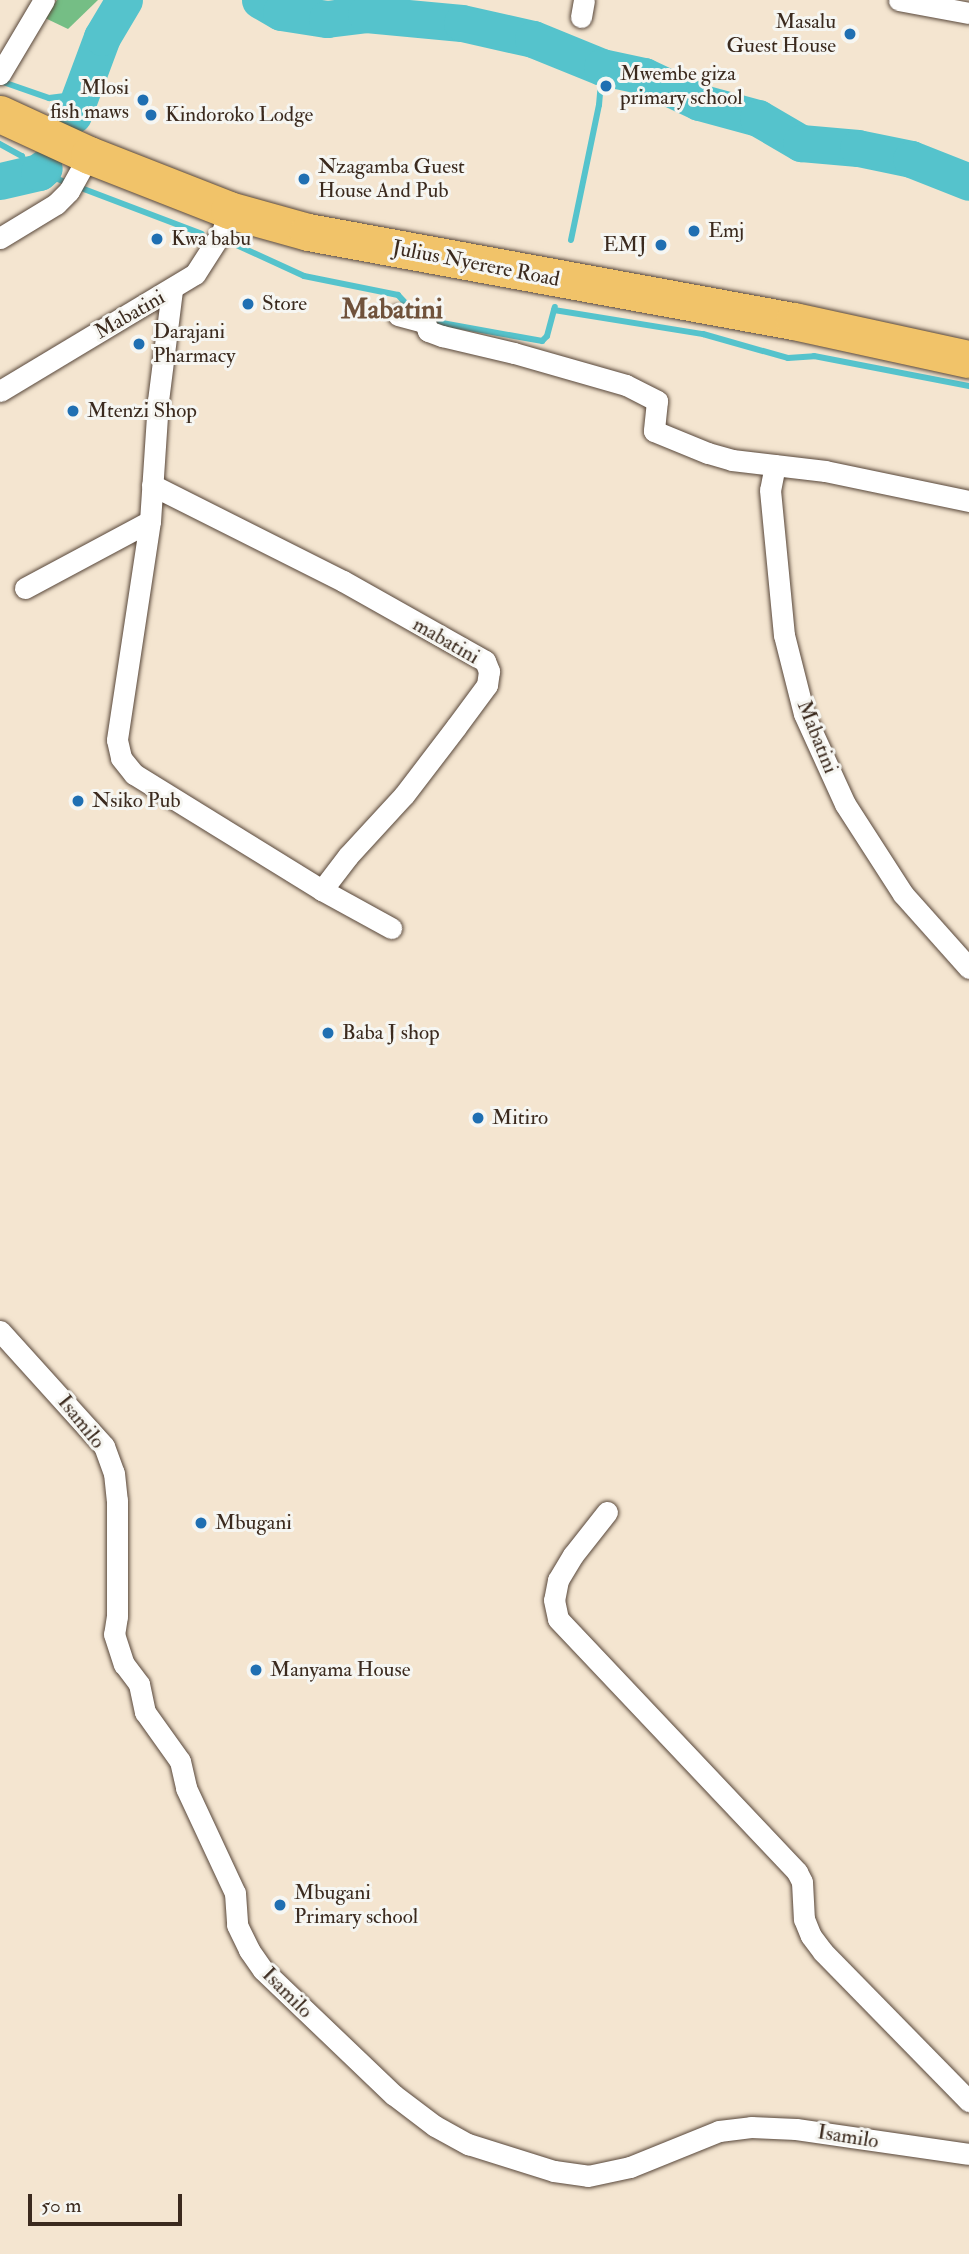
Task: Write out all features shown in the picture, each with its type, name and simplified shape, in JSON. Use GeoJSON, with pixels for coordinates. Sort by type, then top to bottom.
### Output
{"type":"FeatureCollection","features":[{"type":"Feature","properties":{"kind":"highway","name":"Julius Nyerere Road"},"geometry":{"type":"LineString","coordinates":[[0,114],[78,175],[229,210],[307,232],[794,321],[969,359]]}},
{"type":"Feature","properties":{"kind":"street"},"geometry":{"type":"LineString","coordinates":[[0,74],[44,0]]}},
{"type":"Feature","properties":{"kind":"street"},"geometry":{"type":"LineString","coordinates":[[899,0],[969,13]]}},
{"type":"Feature","properties":{"kind":"street"},"geometry":{"type":"LineString","coordinates":[[0,238],[28,223],[78,175]]}},
{"type":"Feature","properties":{"kind":"street","name":"Mabatini"},"geometry":{"type":"LineString","coordinates":[[0,391],[173,290],[203,265],[222,232],[229,210]]}},
{"type":"Feature","properties":{"kind":"street"},"geometry":{"type":"LineString","coordinates":[[173,290],[158,401],[150,521],[117,740],[121,758],[134,774],[322,890],[390,928]]}},
{"type":"Feature","properties":{"kind":"street"},"geometry":{"type":"LineString","coordinates":[[398,315],[425,322],[428,331],[442,336],[514,353],[626,385],[657,401],[654,431],[672,441],[732,460],[825,471],[969,501]]}},
{"type":"Feature","properties":{"kind":"street","name":"Mabatini"},"geometry":{"type":"LineString","coordinates":[[775,465],[770,490],[784,635],[804,714],[845,804],[904,894],[969,968]]}},
{"type":"Feature","properties":{"kind":"street","name":"mabatini"},"geometry":{"type":"LineString","coordinates":[[152,485],[343,581],[485,661],[489,671],[487,685],[404,795],[348,856],[322,890]]}},
{"type":"Feature","properties":{"kind":"street"},"geometry":{"type":"LineString","coordinates":[[25,588],[150,521]]}},
{"type":"Feature","properties":{"kind":"street","name":"Isamilo"},"geometry":{"type":"LineString","coordinates":[[0,1331],[104,1446],[114,1473],[117,1500],[117,1616],[114,1633],[124,1664],[139,1684],[145,1712],[180,1761],[186,1788],[235,1893],[237,1924],[249,1950],[263,1970],[394,2095],[435,2126],[468,2144],[554,2171],[588,2176],[630,2167],[719,2131],[751,2127],[796,2129],[969,2154]]}},
{"type":"Feature","properties":{"kind":"street"},"geometry":{"type":"LineString","coordinates":[[607,1512],[573,1555],[558,1580],[554,1600],[558,1619],[797,1872],[802,1882],[804,1919],[811,1936],[823,1952],[969,2101]]}},
{"type":"Feature","properties":{"kind":"green space"},"geometry":{"type":"Polygon","coordinates":[[[57,0],[98,0],[68,29],[45,18],[57,0]]]}},
{"type":"Feature","properties":{"kind":"waterway"},"geometry":{"type":"LineString","coordinates":[[73,115],[102,37],[124,0]]}},
{"type":"Feature","properties":{"kind":"waterway"},"geometry":{"type":"LineString","coordinates":[[260,0],[281,12],[327,19],[366,14],[462,23],[533,39],[602,67],[644,76],[699,102],[758,118],[801,143],[858,148],[911,159],[969,182]]}},
{"type":"Feature","properties":{"kind":"waterway"},"geometry":{"type":"LineString","coordinates":[[571,240],[599,105],[602,67]]}},
{"type":"Feature","properties":{"kind":"waterway"},"geometry":{"type":"LineString","coordinates":[[3,82],[49,98],[81,94]]}},
{"type":"Feature","properties":{"kind":"waterway"},"geometry":{"type":"LineString","coordinates":[[0,144],[22,156],[29,174]]}},
{"type":"Feature","properties":{"kind":"waterway"},"geometry":{"type":"LineString","coordinates":[[964,180],[969,167]]}},
{"type":"Feature","properties":{"kind":"waterway"},"geometry":{"type":"LineString","coordinates":[[0,181],[39,172],[44,168]]}},
{"type":"Feature","properties":{"kind":"waterway"},"geometry":{"type":"LineString","coordinates":[[39,172],[202,234]]}},
{"type":"Feature","properties":{"kind":"waterway"},"geometry":{"type":"LineString","coordinates":[[230,242],[304,276],[398,295],[412,310]]}},
{"type":"Feature","properties":{"kind":"waterway"},"geometry":{"type":"LineString","coordinates":[[428,317],[442,323],[542,341],[547,336],[555,307]]}},
{"type":"Feature","properties":{"kind":"waterway"},"geometry":{"type":"LineString","coordinates":[[554,310],[703,334],[788,358],[814,356],[969,386]]}},
{"type":"Feature","properties":{"kind":"place","name":"Masalu Guest House"},"geometry":{"type":"Point","coordinates":[850,34]}},
{"type":"Feature","properties":{"kind":"place","name":"Mwembe giza primary school"},"geometry":{"type":"Point","coordinates":[606,86]}},
{"type":"Feature","properties":{"kind":"place","name":"Mlosi fish maws"},"geometry":{"type":"Point","coordinates":[143,100]}},
{"type":"Feature","properties":{"kind":"place","name":"Kindoroko Lodge"},"geometry":{"type":"Point","coordinates":[151,115]}},
{"type":"Feature","properties":{"kind":"place","name":"Nzagamba Guest House And Pub"},"geometry":{"type":"Point","coordinates":[304,179]}},
{"type":"Feature","properties":{"kind":"place","name":"Emj"},"geometry":{"type":"Point","coordinates":[694,231]}},
{"type":"Feature","properties":{"kind":"place","name":"Kwa babu"},"geometry":{"type":"Point","coordinates":[157,239]}},
{"type":"Feature","properties":{"kind":"place","name":"EMJ"},"geometry":{"type":"Point","coordinates":[661,245]}},
{"type":"Feature","properties":{"kind":"place","name":"Store"},"geometry":{"type":"Point","coordinates":[248,304]}},
{"type":"Feature","properties":{"kind":"place","name":"Darajani Pharmacy"},"geometry":{"type":"Point","coordinates":[139,344]}},
{"type":"Feature","properties":{"kind":"place","name":"Mtenzi Shop"},"geometry":{"type":"Point","coordinates":[73,411]}},
{"type":"Feature","properties":{"kind":"place","name":"Nsiko Pub"},"geometry":{"type":"Point","coordinates":[78,801]}},
{"type":"Feature","properties":{"kind":"place","name":"Baba J shop"},"geometry":{"type":"Point","coordinates":[328,1033]}},
{"type":"Feature","properties":{"kind":"place","name":"Mitiro"},"geometry":{"type":"Point","coordinates":[478,1118]}},
{"type":"Feature","properties":{"kind":"place","name":"Mbugani"},"geometry":{"type":"Point","coordinates":[201,1523]}},
{"type":"Feature","properties":{"kind":"place","name":"Manyama House"},"geometry":{"type":"Point","coordinates":[256,1670]}},
{"type":"Feature","properties":{"kind":"place","name":"Mbugani Primary school"},"geometry":{"type":"Point","coordinates":[280,1905]}},
{"type":"Feature","properties":{"kind":"district","name":"Mabatini"},"geometry":{"type":"Point","coordinates":[392,310]}}]}
